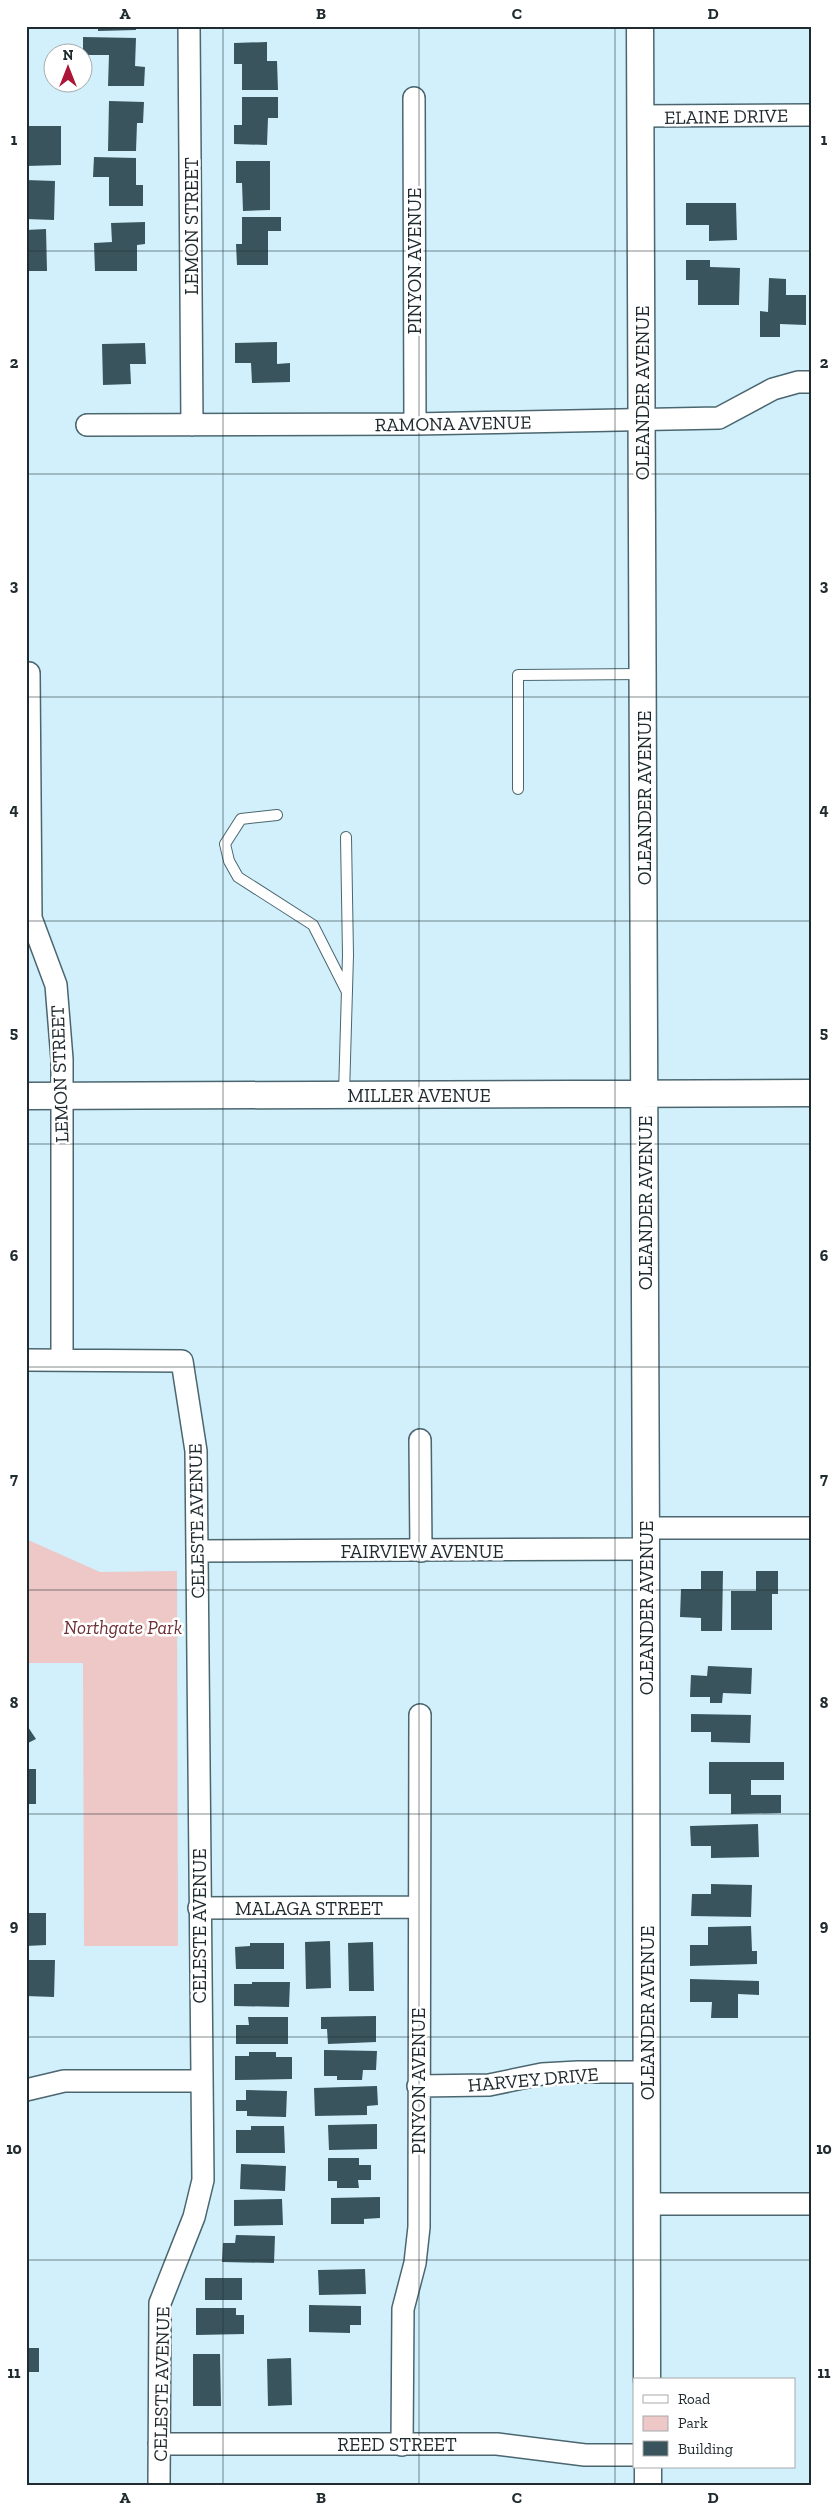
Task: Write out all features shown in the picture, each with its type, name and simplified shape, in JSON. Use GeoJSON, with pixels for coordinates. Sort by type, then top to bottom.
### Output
{"type":"FeatureCollection","features":[{"type":"Feature","properties":{"kind":"street","name":"LEMON STREET"},"geometry":{"type":"LineString","coordinates":[[189,26],[192,425]]}},
{"type":"Feature","properties":{"kind":"street","name":"OLEANDER AVENUE"},"geometry":{"type":"LineString","coordinates":[[640,26],[648,2072],[647,2378]]}},
{"type":"Feature","properties":{"kind":"street","name":"PINYON AVENUE"},"geometry":{"type":"LineString","coordinates":[[414,98],[415,424]]}},
{"type":"Feature","properties":{"kind":"street","name":"ELAINE DRIVE"},"geometry":{"type":"LineString","coordinates":[[640,116],[812,115]]}},
{"type":"Feature","properties":{"kind":"street","name":"RAMONA AVENUE"},"geometry":{"type":"LineString","coordinates":[[87,425],[415,424],[719,418],[773,389],[798,382],[812,382]]}},
{"type":"Feature","properties":{"kind":"street","name":"LEMON STREET"},"geometry":{"type":"LineString","coordinates":[[29,673],[31,918],[56,985],[62,1059],[62,1360]]}},
{"type":"Feature","properties":{"kind":"street","name":"MILLER AVENUE"},"geometry":{"type":"LineString","coordinates":[[26,1096],[812,1093]]}},
{"type":"Feature","properties":{"kind":"street"},"geometry":{"type":"LineString","coordinates":[[26,1360],[62,1360]]}},
{"type":"Feature","properties":{"kind":"street","name":"CELESTE AVENUE"},"geometry":{"type":"LineString","coordinates":[[62,1360],[182,1361],[196,1451],[200,2082],[203,2180],[194,2217],[160,2303],[159,2485]]}},
{"type":"Feature","properties":{"kind":"street"},"geometry":{"type":"LineString","coordinates":[[420,1440],[421,1551]]}},
{"type":"Feature","properties":{"kind":"street","name":"FAIRVIEW AVENUE"},"geometry":{"type":"LineString","coordinates":[[197,1551],[421,1551],[812,1528]]}},
{"type":"Feature","properties":{"kind":"street","name":"PINYON AVENUE"},"geometry":{"type":"LineString","coordinates":[[402,2445],[403,2309],[415,2263],[419,2227],[420,1715]]}},
{"type":"Feature","properties":{"kind":"street","name":"MALAGA STREET"},"geometry":{"type":"LineString","coordinates":[[199,1908],[419,1907]]}},
{"type":"Feature","properties":{"kind":"street","name":"HARVEY DRIVE"},"geometry":{"type":"LineString","coordinates":[[418,2086],[489,2085],[542,2074],[648,2072]]}},
{"type":"Feature","properties":{"kind":"street"},"geometry":{"type":"LineString","coordinates":[[26,2090],[64,2081],[200,2082]]}},
{"type":"Feature","properties":{"kind":"street"},"geometry":{"type":"LineString","coordinates":[[647,2204],[812,2204]]}},
{"type":"Feature","properties":{"kind":"street","name":"REED STREET"},"geometry":{"type":"LineString","coordinates":[[159,2444],[497,2444],[585,2455],[633,2455]]}},
{"type":"Feature","properties":{"kind":"street"},"geometry":{"type":"LineString","coordinates":[[648,2468],[648,2485]]}},
{"type":"Feature","properties":{"kind":"lane"},"geometry":{"type":"LineString","coordinates":[[518,789],[518,675],[643,674]]}},
{"type":"Feature","properties":{"kind":"lane"},"geometry":{"type":"LineString","coordinates":[[277,815],[241,819],[225,844],[229,861],[238,877],[244,882],[313,925],[347,992]]}},
{"type":"Feature","properties":{"kind":"lane"},"geometry":{"type":"LineString","coordinates":[[344,1095],[347,992],[346,837]]}},
{"type":"Feature","properties":{"kind":"green space","name":"Northgate Park"},"geometry":{"type":"Polygon","coordinates":[[[26,1539],[100,1572],[177,1571],[178,1946],[84,1946],[83,1663],[26,1663],[26,1539]]]}},
{"type":"Feature","properties":{"kind":"building"},"geometry":{"type":"Polygon","coordinates":[[[98,26],[136,26],[136,30],[98,31],[98,26]]]}},
{"type":"Feature","properties":{"kind":"building"},"geometry":{"type":"Polygon","coordinates":[[[83,37],[136,38],[135,66],[145,67],[144,86],[108,86],[109,55],[92,55],[92,42],[83,42],[83,37]]]}},
{"type":"Feature","properties":{"kind":"building"},"geometry":{"type":"Polygon","coordinates":[[[267,42],[267,61],[277,61],[278,90],[242,90],[242,64],[234,64],[234,43],[267,42]]]}},
{"type":"Feature","properties":{"kind":"building"},"geometry":{"type":"Polygon","coordinates":[[[242,97],[278,97],[278,118],[268,118],[267,145],[234,144],[234,125],[242,125],[242,97]]]}},
{"type":"Feature","properties":{"kind":"building"},"geometry":{"type":"Polygon","coordinates":[[[109,101],[144,102],[143,123],[137,123],[136,151],[108,151],[109,101]]]}},
{"type":"Feature","properties":{"kind":"building"},"geometry":{"type":"Polygon","coordinates":[[[26,126],[61,126],[61,165],[26,166],[26,126]]]}},
{"type":"Feature","properties":{"kind":"building"},"geometry":{"type":"Polygon","coordinates":[[[94,157],[136,158],[136,185],[143,185],[143,206],[109,206],[109,177],[93,177],[94,157]]]}},
{"type":"Feature","properties":{"kind":"building"},"geometry":{"type":"Polygon","coordinates":[[[236,161],[270,161],[270,210],[243,211],[242,183],[236,183],[236,161]]]}},
{"type":"Feature","properties":{"kind":"building"},"geometry":{"type":"Polygon","coordinates":[[[26,180],[55,181],[54,220],[26,219],[26,180]]]}},
{"type":"Feature","properties":{"kind":"building"},"geometry":{"type":"Polygon","coordinates":[[[686,203],[736,203],[737,240],[709,241],[709,225],[686,225],[686,203]]]}},
{"type":"Feature","properties":{"kind":"building"},"geometry":{"type":"Polygon","coordinates":[[[242,217],[281,217],[281,231],[268,231],[268,265],[237,265],[236,244],[242,244],[242,217]]]}},
{"type":"Feature","properties":{"kind":"building"},"geometry":{"type":"Polygon","coordinates":[[[145,222],[145,244],[137,245],[137,271],[95,271],[94,243],[112,242],[111,223],[145,222]]]}},
{"type":"Feature","properties":{"kind":"building"},"geometry":{"type":"Polygon","coordinates":[[[46,229],[47,271],[26,271],[26,230],[46,229]]]}},
{"type":"Feature","properties":{"kind":"building"},"geometry":{"type":"Polygon","coordinates":[[[686,260],[710,260],[710,267],[740,268],[739,305],[698,305],[698,280],[686,280],[686,260]]]}},
{"type":"Feature","properties":{"kind":"building"},"geometry":{"type":"Polygon","coordinates":[[[769,278],[786,279],[786,295],[806,295],[806,325],[780,324],[780,337],[760,337],[760,311],[768,312],[769,278]]]}},
{"type":"Feature","properties":{"kind":"building"},"geometry":{"type":"Polygon","coordinates":[[[277,342],[277,364],[290,363],[290,382],[252,383],[251,363],[235,363],[235,343],[277,342]]]}},
{"type":"Feature","properties":{"kind":"building"},"geometry":{"type":"Polygon","coordinates":[[[145,343],[146,364],[130,364],[131,384],[103,385],[102,344],[145,343]]]}},
{"type":"Feature","properties":{"kind":"building"},"geometry":{"type":"Polygon","coordinates":[[[701,1571],[723,1571],[722,1631],[701,1631],[701,1618],[680,1617],[681,1589],[701,1589],[701,1571]]]}},
{"type":"Feature","properties":{"kind":"building"},"geometry":{"type":"Polygon","coordinates":[[[756,1571],[778,1571],[778,1594],[772,1594],[772,1630],[731,1630],[731,1591],[756,1591],[756,1571]]]}},
{"type":"Feature","properties":{"kind":"building"},"geometry":{"type":"Polygon","coordinates":[[[708,1666],[752,1668],[751,1694],[723,1693],[722,1703],[710,1703],[710,1697],[690,1697],[691,1675],[707,1676],[708,1666]]]}},
{"type":"Feature","properties":{"kind":"building"},"geometry":{"type":"Polygon","coordinates":[[[691,1714],[751,1715],[750,1743],[711,1742],[711,1732],[691,1732],[691,1714]]]}},
{"type":"Feature","properties":{"kind":"building"},"geometry":{"type":"Polygon","coordinates":[[[26,1724],[36,1739],[26,1744],[26,1724]]]}},
{"type":"Feature","properties":{"kind":"building"},"geometry":{"type":"Polygon","coordinates":[[[709,1762],[784,1762],[784,1780],[751,1780],[751,1795],[781,1795],[781,1813],[731,1814],[731,1794],[709,1794],[709,1762]]]}},
{"type":"Feature","properties":{"kind":"building"},"geometry":{"type":"Polygon","coordinates":[[[26,1769],[36,1769],[36,1804],[26,1804],[26,1769]]]}},
{"type":"Feature","properties":{"kind":"building"},"geometry":{"type":"Polygon","coordinates":[[[758,1824],[759,1857],[711,1858],[711,1846],[691,1846],[690,1826],[758,1824]]]}},
{"type":"Feature","properties":{"kind":"building"},"geometry":{"type":"Polygon","coordinates":[[[26,1868],[28,1868],[29,1902],[26,1902],[26,1868]]]}},
{"type":"Feature","properties":{"kind":"building"},"geometry":{"type":"Polygon","coordinates":[[[711,1884],[752,1885],[751,1917],[691,1916],[692,1894],[711,1894],[711,1884]]]}},
{"type":"Feature","properties":{"kind":"building"},"geometry":{"type":"Polygon","coordinates":[[[26,1913],[46,1913],[46,1945],[26,1946],[26,1913]]]}},
{"type":"Feature","properties":{"kind":"building"},"geometry":{"type":"Polygon","coordinates":[[[751,1926],[752,1951],[757,1951],[757,1964],[690,1966],[690,1945],[708,1945],[708,1927],[751,1926]]]}},
{"type":"Feature","properties":{"kind":"building"},"geometry":{"type":"Polygon","coordinates":[[[330,1941],[331,1988],[306,1989],[305,1942],[330,1941]]]}},
{"type":"Feature","properties":{"kind":"building"},"geometry":{"type":"Polygon","coordinates":[[[373,1942],[374,1991],[349,1991],[348,1943],[373,1942]]]}},
{"type":"Feature","properties":{"kind":"building"},"geometry":{"type":"Polygon","coordinates":[[[250,1943],[284,1943],[284,1969],[236,1969],[235,1947],[250,1946],[250,1943]]]}},
{"type":"Feature","properties":{"kind":"building"},"geometry":{"type":"Polygon","coordinates":[[[26,1960],[55,1960],[54,1997],[26,1996],[26,1960]]]}},
{"type":"Feature","properties":{"kind":"building"},"geometry":{"type":"Polygon","coordinates":[[[690,1979],[759,1981],[759,1995],[738,1994],[738,2018],[711,2018],[712,2002],[690,2002],[690,1979]]]}},
{"type":"Feature","properties":{"kind":"building"},"geometry":{"type":"Polygon","coordinates":[[[252,1982],[290,1982],[289,2007],[234,2006],[234,1984],[252,1984],[252,1982]]]}},
{"type":"Feature","properties":{"kind":"building"},"geometry":{"type":"Polygon","coordinates":[[[376,2016],[376,2042],[328,2044],[327,2029],[321,2029],[321,2017],[376,2016]]]}},
{"type":"Feature","properties":{"kind":"building"},"geometry":{"type":"Polygon","coordinates":[[[248,2017],[288,2017],[288,2044],[236,2044],[236,2025],[249,2025],[248,2017]]]}},
{"type":"Feature","properties":{"kind":"building"},"geometry":{"type":"Polygon","coordinates":[[[324,2050],[377,2051],[376,2070],[363,2070],[362,2080],[337,2080],[337,2076],[324,2076],[324,2050]]]}},
{"type":"Feature","properties":{"kind":"building"},"geometry":{"type":"Polygon","coordinates":[[[249,2052],[276,2052],[276,2057],[292,2057],[292,2079],[235,2080],[235,2056],[249,2056],[249,2052]]]}},
{"type":"Feature","properties":{"kind":"building"},"geometry":{"type":"Polygon","coordinates":[[[377,2086],[378,2105],[367,2106],[367,2115],[315,2116],[314,2088],[377,2086]]]}},
{"type":"Feature","properties":{"kind":"building"},"geometry":{"type":"Polygon","coordinates":[[[246,2090],[287,2091],[286,2117],[247,2116],[247,2111],[236,2111],[236,2100],[246,2100],[246,2090]]]}},
{"type":"Feature","properties":{"kind":"building"},"geometry":{"type":"Polygon","coordinates":[[[377,2124],[377,2149],[329,2150],[328,2125],[377,2124]]]}},
{"type":"Feature","properties":{"kind":"building"},"geometry":{"type":"Polygon","coordinates":[[[251,2126],[284,2126],[285,2153],[236,2153],[236,2130],[251,2130],[251,2126]]]}},
{"type":"Feature","properties":{"kind":"building"},"geometry":{"type":"Polygon","coordinates":[[[328,2158],[359,2158],[359,2165],[371,2165],[371,2180],[358,2180],[359,2188],[337,2188],[337,2181],[328,2181],[328,2158]]]}},
{"type":"Feature","properties":{"kind":"building"},"geometry":{"type":"Polygon","coordinates":[[[241,2164],[286,2166],[285,2191],[240,2189],[241,2164]]]}},
{"type":"Feature","properties":{"kind":"building"},"geometry":{"type":"Polygon","coordinates":[[[380,2197],[380,2218],[364,2219],[364,2224],[331,2224],[331,2198],[380,2197]]]}},
{"type":"Feature","properties":{"kind":"building"},"geometry":{"type":"Polygon","coordinates":[[[282,2199],[283,2225],[234,2226],[234,2200],[282,2199]]]}},
{"type":"Feature","properties":{"kind":"building"},"geometry":{"type":"Polygon","coordinates":[[[236,2235],[275,2236],[274,2263],[222,2262],[223,2243],[235,2243],[236,2235]]]}},
{"type":"Feature","properties":{"kind":"building"},"geometry":{"type":"Polygon","coordinates":[[[365,2269],[366,2294],[319,2295],[318,2270],[365,2269]]]}},
{"type":"Feature","properties":{"kind":"building"},"geometry":{"type":"Polygon","coordinates":[[[205,2278],[242,2278],[242,2300],[205,2300],[205,2278]]]}},
{"type":"Feature","properties":{"kind":"building"},"geometry":{"type":"Polygon","coordinates":[[[309,2305],[361,2306],[361,2325],[350,2325],[350,2333],[309,2332],[309,2305]]]}},
{"type":"Feature","properties":{"kind":"building"},"geometry":{"type":"Polygon","coordinates":[[[196,2308],[236,2308],[236,2315],[244,2315],[244,2334],[196,2335],[196,2308]]]}},
{"type":"Feature","properties":{"kind":"building"},"geometry":{"type":"Polygon","coordinates":[[[26,2348],[39,2348],[39,2372],[26,2372],[26,2348]]]}},
{"type":"Feature","properties":{"kind":"building"},"geometry":{"type":"Polygon","coordinates":[[[193,2354],[220,2354],[221,2406],[193,2406],[193,2354]]]}},
{"type":"Feature","properties":{"kind":"building"},"geometry":{"type":"Polygon","coordinates":[[[291,2358],[292,2405],[268,2406],[267,2359],[291,2358]]]}}]}
